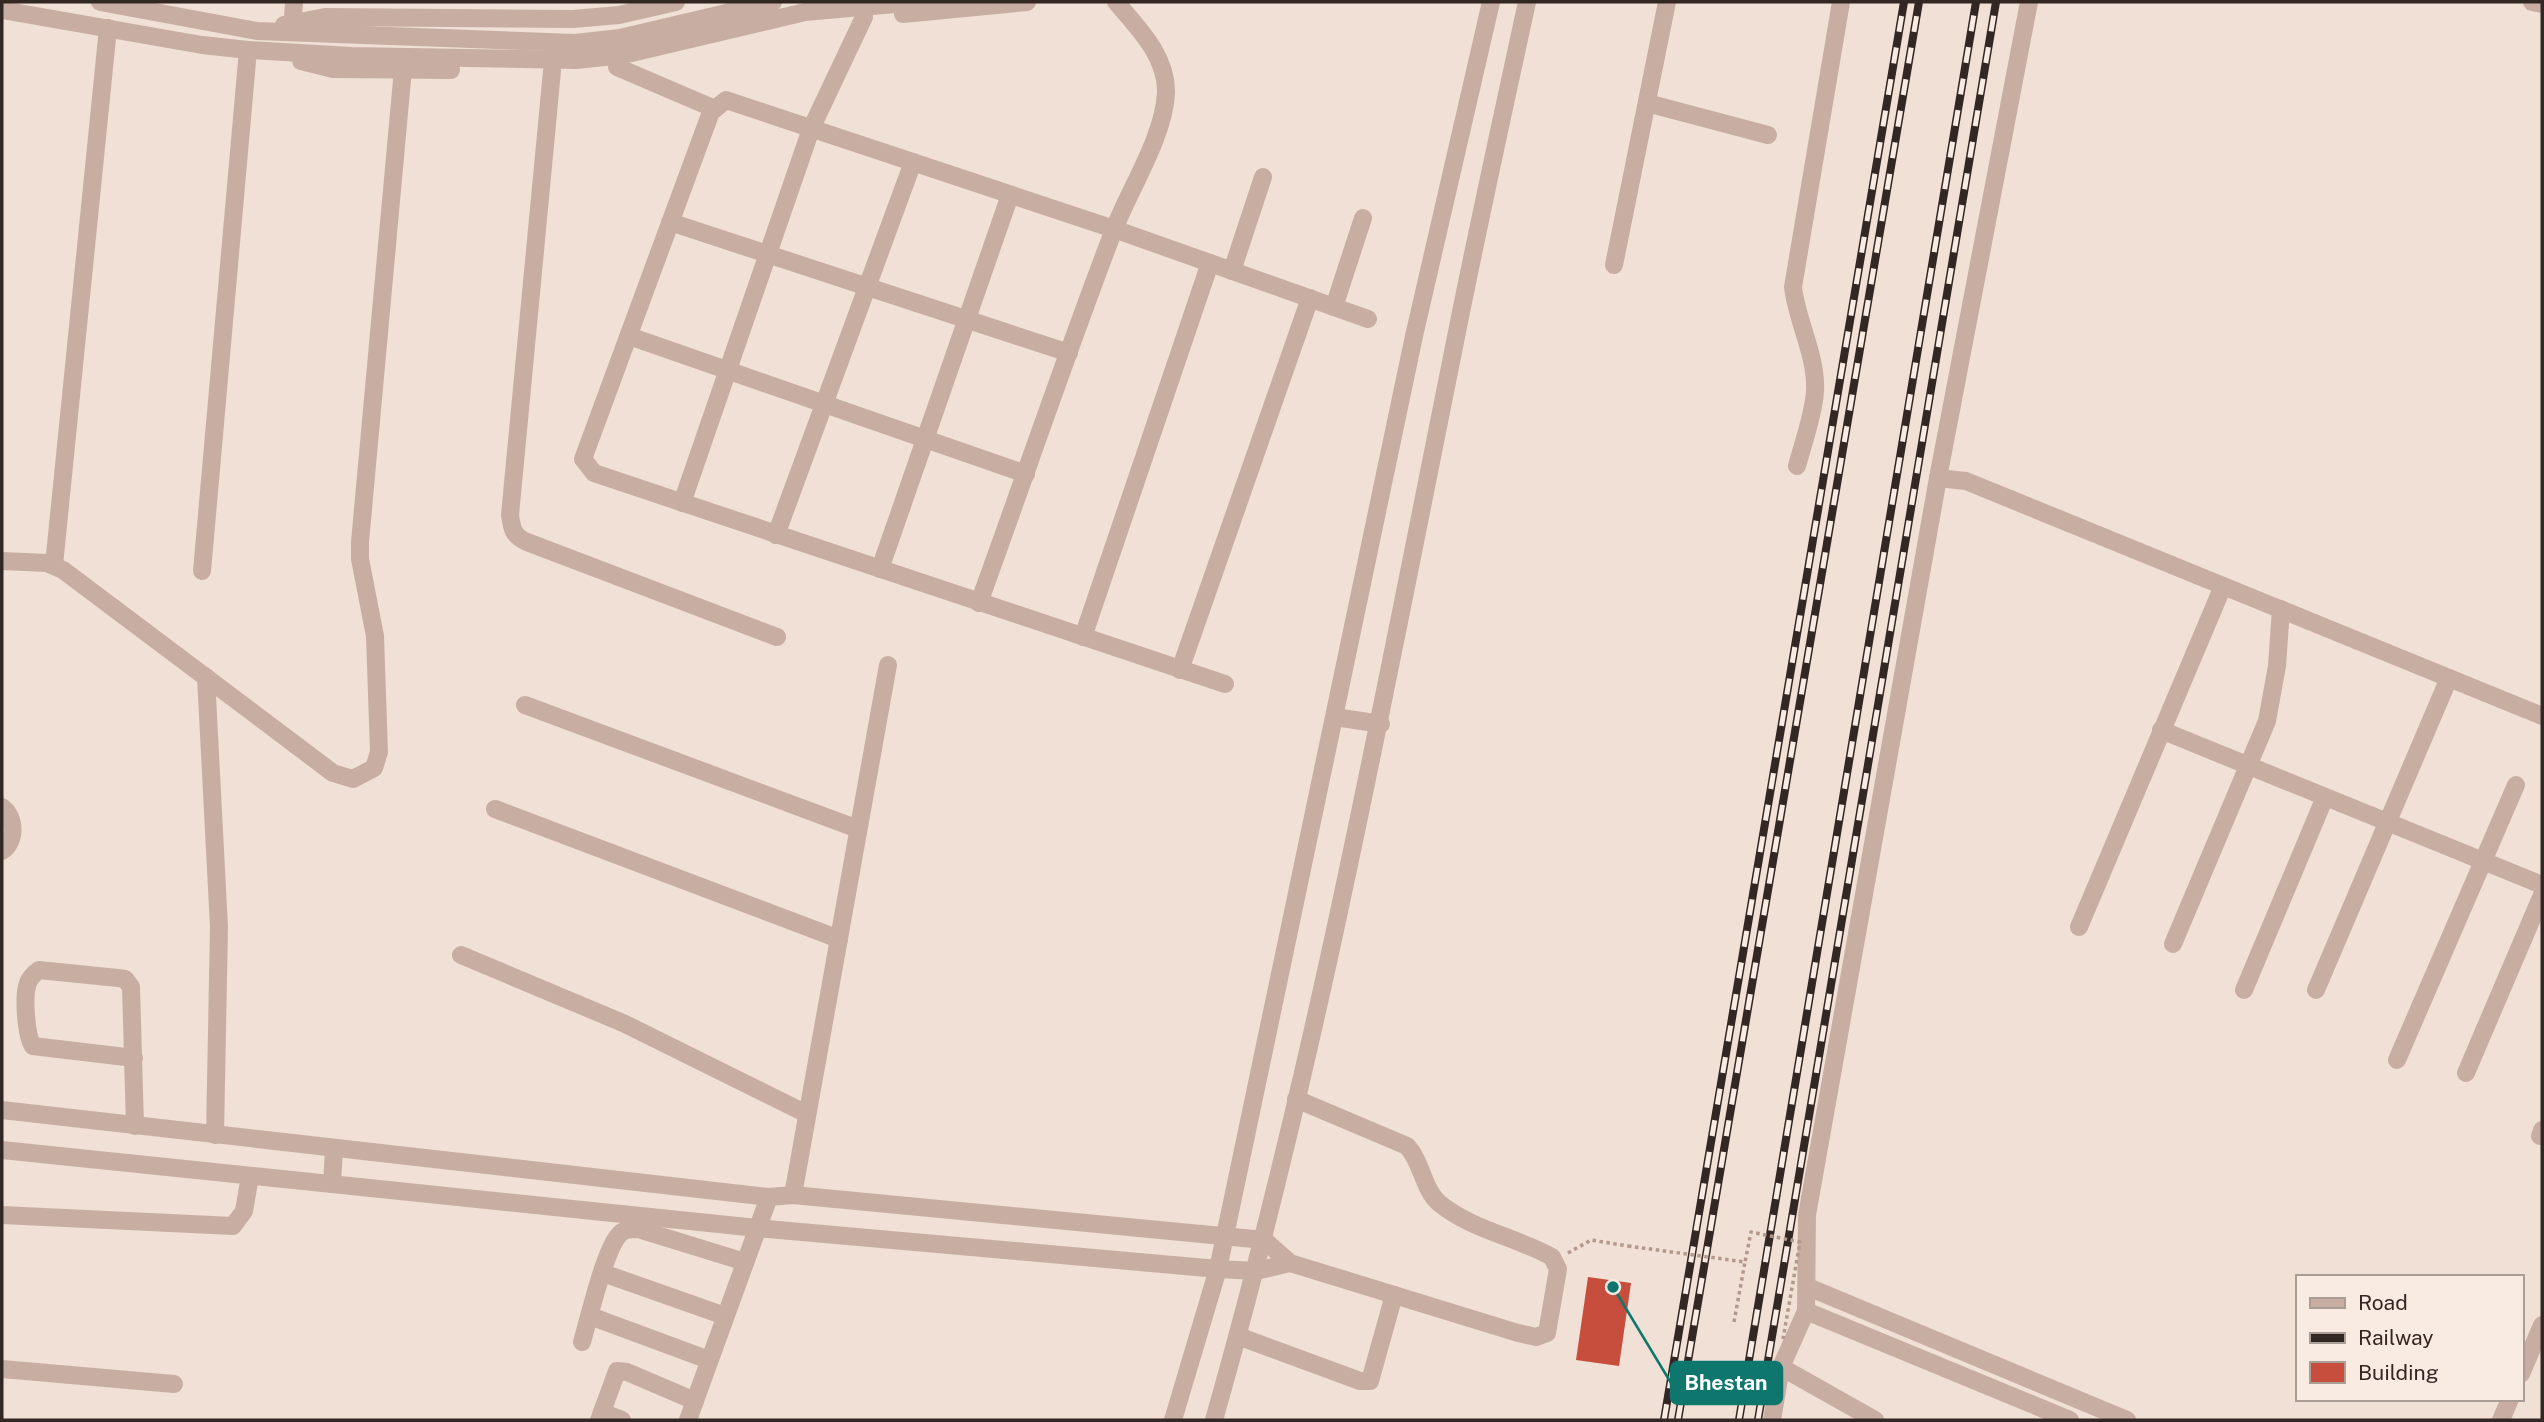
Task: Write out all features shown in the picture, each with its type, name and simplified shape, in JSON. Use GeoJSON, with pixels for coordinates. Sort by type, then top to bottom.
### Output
{"type":"FeatureCollection","features":[{"type":"Feature","properties":{"kind":"street"},"geometry":{"type":"LineString","coordinates":[[100,2],[257,31],[292,28],[623,55],[805,12],[917,2]]}},
{"type":"Feature","properties":{"kind":"street"},"geometry":{"type":"LineString","coordinates":[[292,28],[294,2]]}},
{"type":"Feature","properties":{"kind":"street"},"geometry":{"type":"LineString","coordinates":[[292,28],[325,17],[573,19],[619,15],[676,2]]}},
{"type":"Feature","properties":{"kind":"street"},"geometry":{"type":"LineString","coordinates":[[253,50],[351,56],[575,51],[773,2]]}},
{"type":"Feature","properties":{"kind":"street"},"geometry":{"type":"LineString","coordinates":[[2,10],[253,50],[333,69],[552,71],[617,67],[813,23],[994,3],[1027,2]]}},
{"type":"Feature","properties":{"kind":"street"},"geometry":{"type":"LineString","coordinates":[[979,603],[1114,229],[1164,114],[1166,90],[1150,42],[1116,2]]}},
{"type":"Feature","properties":{"kind":"street"},"geometry":{"type":"LineString","coordinates":[[1173,1420],[1218,1269],[1414,336],[1491,2]]}},
{"type":"Feature","properties":{"kind":"street"},"geometry":{"type":"LineString","coordinates":[[1214,1420],[1264,1240],[1381,724],[1453,349],[1527,2]]}},
{"type":"Feature","properties":{"kind":"street"},"geometry":{"type":"LineString","coordinates":[[1614,265],[1667,2]]}},
{"type":"Feature","properties":{"kind":"street"},"geometry":{"type":"LineString","coordinates":[[1797,466],[1815,392],[1804,323],[1793,287],[1841,2]]}},
{"type":"Feature","properties":{"kind":"street"},"geometry":{"type":"LineString","coordinates":[[1772,1420],[1782,1367],[1806,1311],[1807,1215],[1938,478],[2029,2]]}},
{"type":"Feature","properties":{"kind":"street"},"geometry":{"type":"LineString","coordinates":[[2532,2],[2542,4]]}},
{"type":"Feature","properties":{"kind":"street"},"geometry":{"type":"LineString","coordinates":[[682,502],[811,128],[864,18]]}},
{"type":"Feature","properties":{"kind":"street"},"geometry":{"type":"LineString","coordinates":[[54,565],[107,28]]}},
{"type":"Feature","properties":{"kind":"street"},"geometry":{"type":"LineString","coordinates":[[202,571],[253,50]]}},
{"type":"Feature","properties":{"kind":"street"},"geometry":{"type":"LineString","coordinates":[[617,67],[715,109]]}},
{"type":"Feature","properties":{"kind":"street"},"geometry":{"type":"LineString","coordinates":[[2,561],[54,565],[333,773],[353,779],[374,768],[379,752],[374,636],[360,559],[360,542],[404,69]]}},
{"type":"Feature","properties":{"kind":"street"},"geometry":{"type":"LineString","coordinates":[[552,71],[510,515],[512,530],[516,537],[527,542],[777,637]]}},
{"type":"Feature","properties":{"kind":"street"},"geometry":{"type":"LineString","coordinates":[[1225,684],[594,473],[583,459],[711,111],[726,100],[1114,229],[1368,319]]}},
{"type":"Feature","properties":{"kind":"street"},"geometry":{"type":"LineString","coordinates":[[1647,103],[1768,135]]}},
{"type":"Feature","properties":{"kind":"street"},"geometry":{"type":"LineString","coordinates":[[776,534],[913,162]]}},
{"type":"Feature","properties":{"kind":"street"},"geometry":{"type":"LineString","coordinates":[[1232,271],[1263,177]]}},
{"type":"Feature","properties":{"kind":"street"},"geometry":{"type":"LineString","coordinates":[[880,569],[1010,195]]}},
{"type":"Feature","properties":{"kind":"street"},"geometry":{"type":"LineString","coordinates":[[1334,307],[1363,218]]}},
{"type":"Feature","properties":{"kind":"street"},"geometry":{"type":"LineString","coordinates":[[670,222],[1069,353]]}},
{"type":"Feature","properties":{"kind":"street"},"geometry":{"type":"LineString","coordinates":[[1083,638],[1210,263]]}},
{"type":"Feature","properties":{"kind":"street"},"geometry":{"type":"LineString","coordinates":[[1180,670],[1310,298]]}},
{"type":"Feature","properties":{"kind":"street"},"geometry":{"type":"LineString","coordinates":[[629,335],[1026,474]]}},
{"type":"Feature","properties":{"kind":"street"},"geometry":{"type":"LineString","coordinates":[[1938,478],[1966,481],[2542,716]]}},
{"type":"Feature","properties":{"kind":"street"},"geometry":{"type":"LineString","coordinates":[[2079,927],[2223,586]]}},
{"type":"Feature","properties":{"kind":"street"},"geometry":{"type":"LineString","coordinates":[[2173,944],[2267,721],[2277,666],[2281,610]]}},
{"type":"Feature","properties":{"kind":"street"},"geometry":{"type":"LineString","coordinates":[[793,1195],[888,665]]}},
{"type":"Feature","properties":{"kind":"street"},"geometry":{"type":"LineString","coordinates":[[206,677],[219,927],[215,1135]]}},
{"type":"Feature","properties":{"kind":"street"},"geometry":{"type":"LineString","coordinates":[[2316,990],[2449,678]]}},
{"type":"Feature","properties":{"kind":"street"},"geometry":{"type":"LineString","coordinates":[[525,705],[858,829]]}},
{"type":"Feature","properties":{"kind":"street"},"geometry":{"type":"LineString","coordinates":[[1335,717],[1381,724]]}},
{"type":"Feature","properties":{"kind":"street"},"geometry":{"type":"LineString","coordinates":[[2161,730],[2542,885]]}},
{"type":"Feature","properties":{"kind":"street"},"geometry":{"type":"LineString","coordinates":[[2397,1060],[2516,785]]}},
{"type":"Feature","properties":{"kind":"street"},"geometry":{"type":"LineString","coordinates":[[2244,990],[2325,797]]}},
{"type":"Feature","properties":{"kind":"street"},"geometry":{"type":"LineString","coordinates":[[2,807],[7,810],[12,824],[9,844],[2,851]]}},
{"type":"Feature","properties":{"kind":"street"},"geometry":{"type":"LineString","coordinates":[[495,809],[839,939]]}},
{"type":"Feature","properties":{"kind":"street"},"geometry":{"type":"LineString","coordinates":[[2466,1073],[2542,895]]}},
{"type":"Feature","properties":{"kind":"street"},"geometry":{"type":"LineString","coordinates":[[461,955],[623,1023],[807,1114]]}},
{"type":"Feature","properties":{"kind":"street"},"geometry":{"type":"LineString","coordinates":[[134,1058],[33,1046],[28,1038],[27,984],[32,975],[39,970],[125,979],[131,987],[134,1058],[135,1126]]}},
{"type":"Feature","properties":{"kind":"street"},"geometry":{"type":"LineString","coordinates":[[2,1110],[769,1197],[793,1195],[1264,1240],[1290,1263],[1536,1337],[1547,1333],[1558,1269],[1552,1257],[1495,1234],[1439,1202],[1418,1161],[1407,1146],[1296,1099]]}},
{"type":"Feature","properties":{"kind":"street"},"geometry":{"type":"LineString","coordinates":[[332,1184],[334,1149]]}},
{"type":"Feature","properties":{"kind":"street"},"geometry":{"type":"LineString","coordinates":[[2,1150],[757,1228],[1218,1269],[1256,1271],[1290,1263]]}},
{"type":"Feature","properties":{"kind":"street"},"geometry":{"type":"LineString","coordinates":[[2,1215],[233,1226],[244,1211],[250,1176]]}},
{"type":"Feature","properties":{"kind":"street"},"geometry":{"type":"LineString","coordinates":[[688,1420],[769,1197]]}},
{"type":"Feature","properties":{"kind":"street"},"geometry":{"type":"LineString","coordinates":[[582,1342],[617,1236],[625,1230],[638,1229],[745,1262]]}},
{"type":"Feature","properties":{"kind":"street"},"geometry":{"type":"LineString","coordinates":[[603,1273],[725,1316]]}},
{"type":"Feature","properties":{"kind":"street"},"geometry":{"type":"LineString","coordinates":[[1808,1287],[2127,1420]]}},
{"type":"Feature","properties":{"kind":"street"},"geometry":{"type":"LineString","coordinates":[[1238,1336],[1360,1381],[1370,1381],[1394,1294]]}},
{"type":"Feature","properties":{"kind":"street"},"geometry":{"type":"LineString","coordinates":[[1806,1311],[2070,1420]]}},
{"type":"Feature","properties":{"kind":"street"},"geometry":{"type":"LineString","coordinates":[[590,1315],[709,1360]]}},
{"type":"Feature","properties":{"kind":"street"},"geometry":{"type":"LineString","coordinates":[[2523,1369],[2542,1325]]}},
{"type":"Feature","properties":{"kind":"street"},"geometry":{"type":"LineString","coordinates":[[1782,1367],[1875,1420]]}},
{"type":"Feature","properties":{"kind":"street"},"geometry":{"type":"LineString","coordinates":[[2,1369],[174,1384]]}},
{"type":"Feature","properties":{"kind":"street"},"geometry":{"type":"LineString","coordinates":[[622,1420],[600,1416],[617,1371],[627,1372],[695,1401]]}},
{"type":"Feature","properties":{"kind":"street"},"geometry":{"type":"LineString","coordinates":[[2501,1420],[2509,1401]]}},
{"type":"Feature","properties":{"kind":"path"},"geometry":{"type":"LineString","coordinates":[[1734,1322],[1751,1233],[1800,1242],[1783,1339]]}},
{"type":"Feature","properties":{"kind":"path"},"geometry":{"type":"LineString","coordinates":[[1555,1264],[1570,1251],[1591,1240],[1745,1262]]}},
{"type":"Feature","properties":{"kind":"building"},"geometry":{"type":"Polygon","coordinates":[[[1588,1277],[1631,1283],[1619,1366],[1576,1360],[1588,1277]]]}},
{"type":"Feature","properties":{"kind":"railway"},"geometry":{"type":"LineString","coordinates":[[1664,1420],[1904,2]]}},
{"type":"Feature","properties":{"kind":"railway"},"geometry":{"type":"LineString","coordinates":[[1678,1420],[1919,2]]}},
{"type":"Feature","properties":{"kind":"railway"},"geometry":{"type":"LineString","coordinates":[[1739,1420],[1976,2]]}},
{"type":"Feature","properties":{"kind":"railway"},"geometry":{"type":"LineString","coordinates":[[1758,1420],[1996,2]]}},
{"type":"Feature","properties":{"kind":"place","name":"Bhestan"},"geometry":{"type":"Point","coordinates":[1613,1287]}}]}
